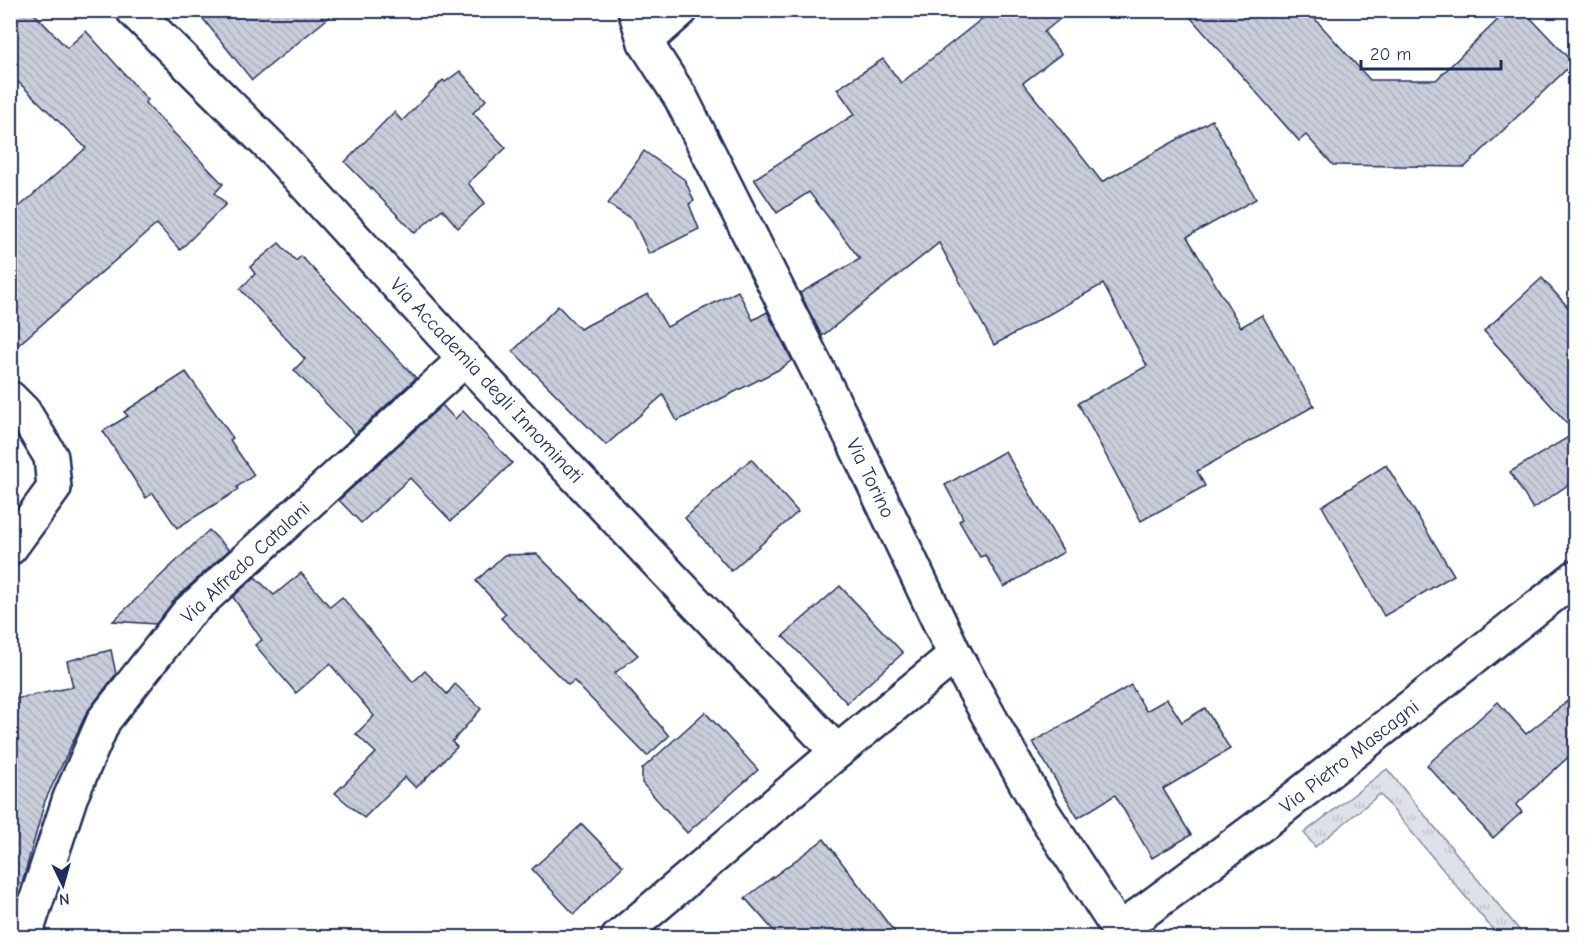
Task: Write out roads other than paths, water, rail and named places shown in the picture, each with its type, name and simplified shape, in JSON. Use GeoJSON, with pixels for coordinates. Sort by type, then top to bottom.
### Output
{"type":"FeatureCollection","features":[{"type":"Feature","properties":{"kind":"street","name":"Via Accademia degli Innominati"},"geometry":{"type":"LineString","coordinates":[[133,10],[276,152],[465,359],[837,752]]}},
{"type":"Feature","properties":{"kind":"street","name":"Via Torino"},"geometry":{"type":"LineString","coordinates":[[634,10],[645,42],[681,98],[859,451],[955,655],[1040,808],[1122,934]]}},
{"type":"Feature","properties":{"kind":"street"},"geometry":{"type":"LineString","coordinates":[[645,42],[681,10]]}},
{"type":"Feature","properties":{"kind":"street","name":"Via Alfredo Catalani"},"geometry":{"type":"LineString","coordinates":[[24,938],[70,798],[104,720],[188,612],[465,359]]}},
{"type":"Feature","properties":{"kind":"street"},"geometry":{"type":"LineString","coordinates":[[10,398],[24,412],[51,457],[54,488],[10,548]]}},
{"type":"Feature","properties":{"kind":"street","name":"Via Pietro Mascagni"},"geometry":{"type":"LineString","coordinates":[[1122,934],[1575,577]]}},
{"type":"Feature","properties":{"kind":"street"},"geometry":{"type":"LineString","coordinates":[[618,938],[955,655]]}}]}
